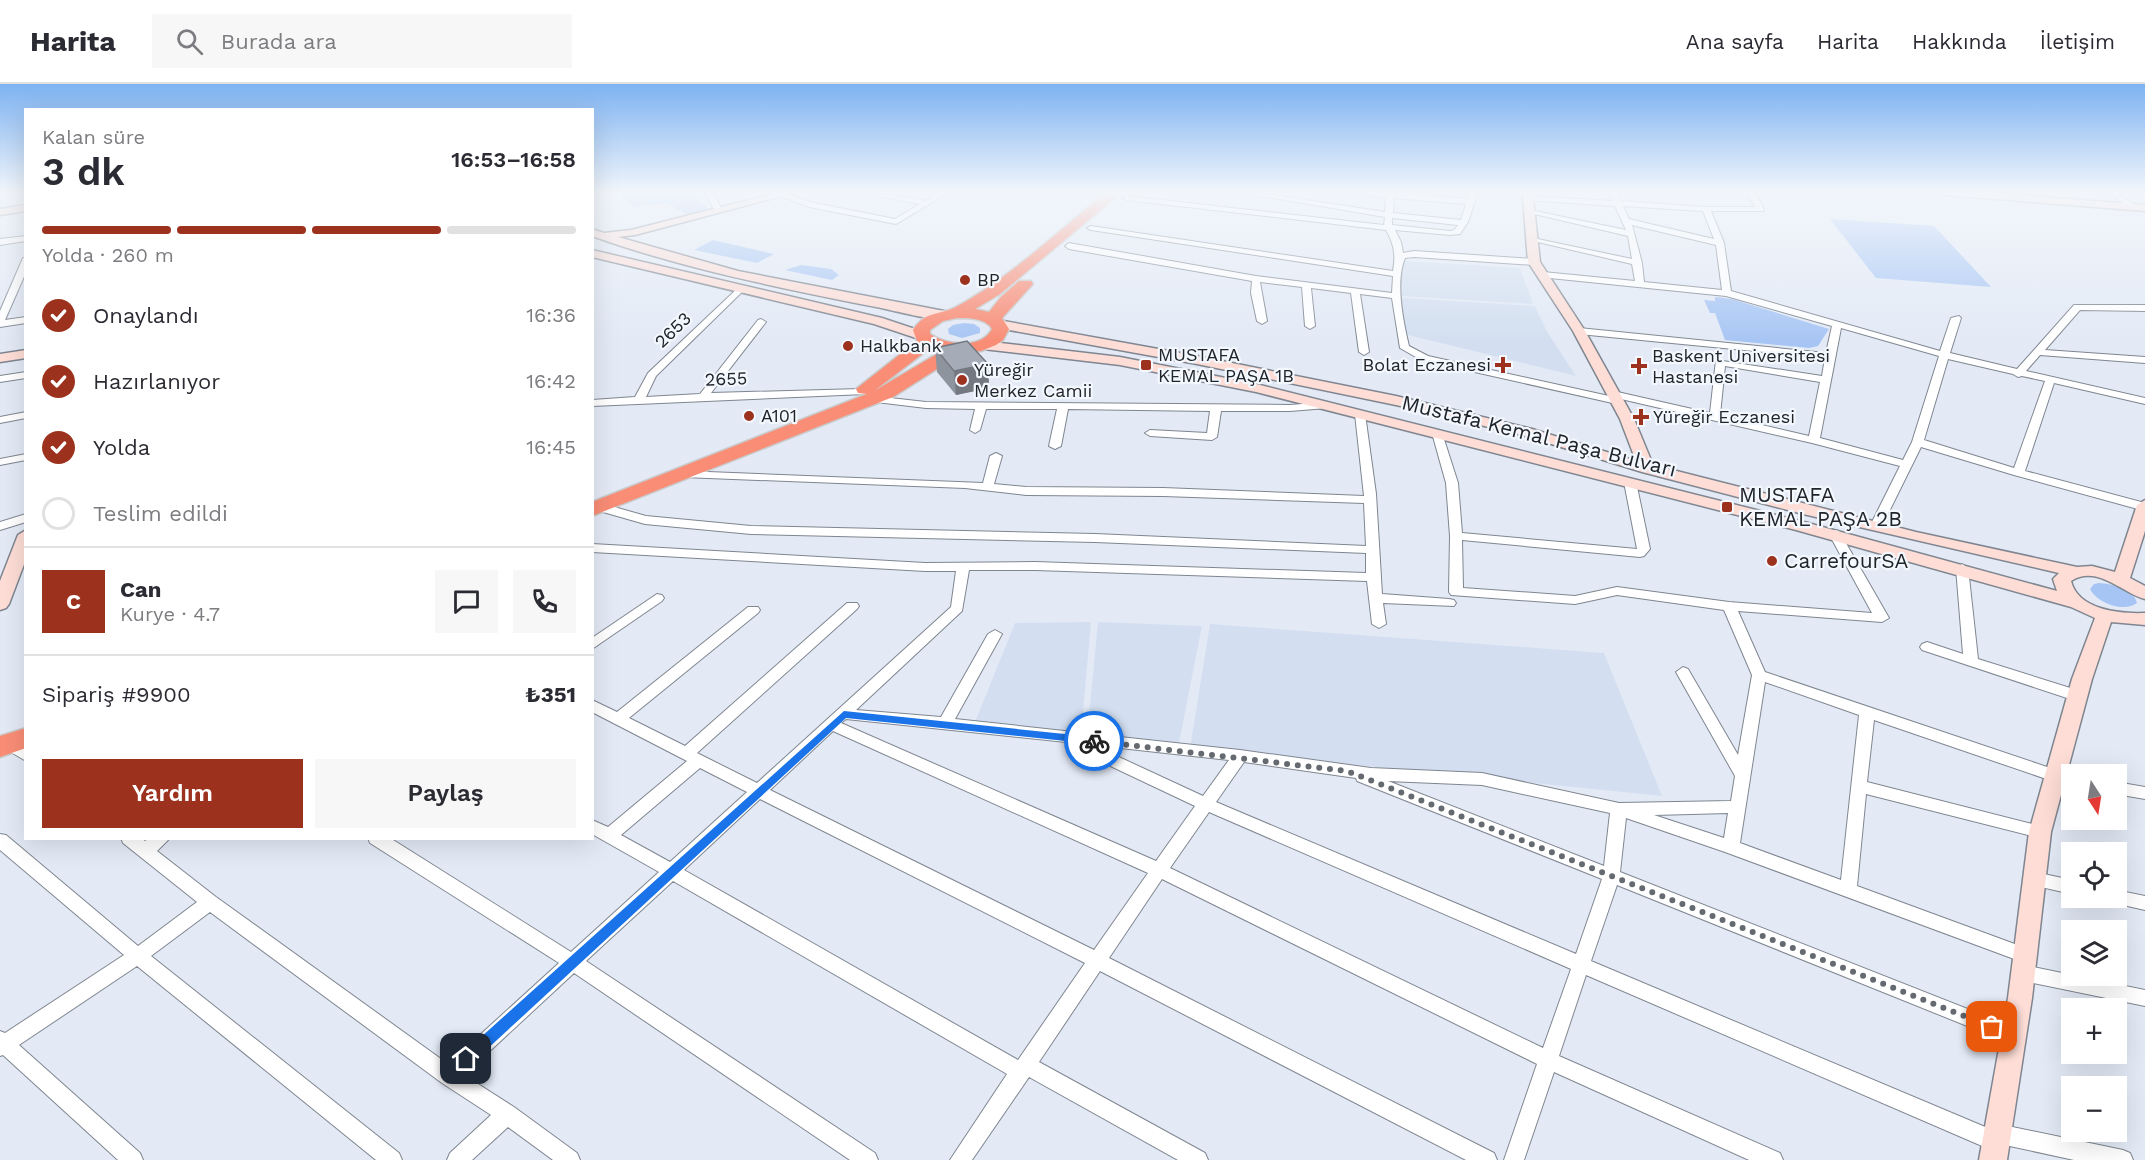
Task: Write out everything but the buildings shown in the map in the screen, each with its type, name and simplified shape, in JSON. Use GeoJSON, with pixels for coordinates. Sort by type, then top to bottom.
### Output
{"type":"FeatureCollection","features":[{"type":"Feature","properties":{"kind":"highway"},"geometry":{"type":"LineString","coordinates":[[950,314],[982,315],[995,322],[1000,330],[998,335],[982,345],[946,348],[924,339],[921,330],[925,324],[994,291],[1060,242]]}},
{"type":"Feature","properties":{"kind":"highway"},"geometry":{"type":"LineString","coordinates":[[995,322],[1007,300],[1074,242]]}},
{"type":"Feature","properties":{"kind":"highway"},"geometry":{"type":"LineString","coordinates":[[595,506],[683,474],[867,395],[907,359],[924,339]]}},
{"type":"Feature","properties":{"kind":"highway"},"geometry":{"type":"LineString","coordinates":[[595,506],[843,402],[867,395],[886,393],[958,348]]}},
{"type":"Feature","properties":{"kind":"highway"},"geometry":{"type":"LineString","coordinates":[[12,743],[24,725]]}},
{"type":"Feature","properties":{"kind":"main road"},"geometry":{"type":"LineString","coordinates":[[618,242],[642,251],[750,277],[889,306],[950,314]]}},
{"type":"Feature","properties":{"kind":"main road"},"geometry":{"type":"LineString","coordinates":[[1533,242],[1534,262],[1579,331],[1615,397],[1647,469]]}},
{"type":"Feature","properties":{"kind":"main road"},"geometry":{"type":"LineString","coordinates":[[594,253],[878,321],[924,339]]}},
{"type":"Feature","properties":{"kind":"main road","name":"Mustafa Kemal Paşa Bulvarı"},"geometry":{"type":"LineString","coordinates":[[995,322],[1358,391],[1530,433],[1647,469],[1876,526],[2077,572],[2105,575],[2137,588]]}},
{"type":"Feature","properties":{"kind":"main road","name":"Mustafa Kemal Paşa Bulvarı"},"geometry":{"type":"LineString","coordinates":[[982,345],[1040,349],[1114,359],[1327,405],[1835,534],[1962,568],[2078,603],[2105,615],[2141,621]]}},
{"type":"Feature","properties":{"kind":"main road"},"geometry":{"type":"LineString","coordinates":[[0,358],[24,354]]}},
{"type":"Feature","properties":{"kind":"main road"},"geometry":{"type":"LineString","coordinates":[[2137,588],[2145,506]]}},
{"type":"Feature","properties":{"kind":"main road"},"geometry":{"type":"LineString","coordinates":[[0,604],[24,540]]}},
{"type":"Feature","properties":{"kind":"main road"},"geometry":{"type":"LineString","coordinates":[[2077,572],[2067,574],[2062,579],[2062,586],[2078,603]]}},
{"type":"Feature","properties":{"kind":"main road"},"geometry":{"type":"LineString","coordinates":[[2066,764],[2078,696],[2105,615]]}},
{"type":"Feature","properties":{"kind":"main road"},"geometry":{"type":"LineString","coordinates":[[1996,1145],[2014,1036],[2040,832],[2061,783]]}},
{"type":"Feature","properties":{"kind":"street"},"geometry":{"type":"LineString","coordinates":[[1186,242],[1397,274]]}},
{"type":"Feature","properties":{"kind":"street"},"geometry":{"type":"LineString","coordinates":[[1397,242],[1400,258],[1397,274],[1402,339],[1405,348],[1413,354],[1715,417],[1905,464]]}},
{"type":"Feature","properties":{"kind":"street"},"geometry":{"type":"LineString","coordinates":[[1544,242],[1638,262]]}},
{"type":"Feature","properties":{"kind":"street"},"geometry":{"type":"LineString","coordinates":[[1634,242],[1640,285]]}},
{"type":"Feature","properties":{"kind":"street"},"geometry":{"type":"LineString","coordinates":[[1717,242],[1720,243],[1726,294]]}},
{"type":"Feature","properties":{"kind":"street"},"geometry":{"type":"LineString","coordinates":[[1069,246],[1256,279],[1398,296]]}},
{"type":"Feature","properties":{"kind":"street"},"geometry":{"type":"LineString","coordinates":[[1400,258],[1414,254],[1534,262]]}},
{"type":"Feature","properties":{"kind":"street"},"geometry":{"type":"LineString","coordinates":[[24,265],[0,323],[24,320]]}},
{"type":"Feature","properties":{"kind":"street"},"geometry":{"type":"LineString","coordinates":[[1543,274],[1726,294],[2018,374],[2145,401]]}},
{"type":"Feature","properties":{"kind":"street"},"geometry":{"type":"LineString","coordinates":[[1256,279],[1256,293],[1262,321]]}},
{"type":"Feature","properties":{"kind":"street"},"geometry":{"type":"LineString","coordinates":[[1306,285],[1310,326]]}},
{"type":"Feature","properties":{"kind":"street","name":"2653"},"geometry":{"type":"LineString","coordinates":[[638,401],[652,375],[740,289]]}},
{"type":"Feature","properties":{"kind":"street"},"geometry":{"type":"LineString","coordinates":[[1355,291],[1365,352]]}},
{"type":"Feature","properties":{"kind":"street"},"geometry":{"type":"LineString","coordinates":[[2018,374],[2077,307],[2145,308]]}},
{"type":"Feature","properties":{"kind":"street"},"geometry":{"type":"LineString","coordinates":[[1876,526],[1918,442],[1956,318]]}},
{"type":"Feature","properties":{"kind":"street"},"geometry":{"type":"LineString","coordinates":[[703,397],[761,322]]}},
{"type":"Feature","properties":{"kind":"street"},"geometry":{"type":"LineString","coordinates":[[1814,440],[1837,324]]}},
{"type":"Feature","properties":{"kind":"street"},"geometry":{"type":"LineString","coordinates":[[1579,331],[1831,356]]}},
{"type":"Feature","properties":{"kind":"street"},"geometry":{"type":"LineString","coordinates":[[1715,344],[1720,362],[1715,417]]}},
{"type":"Feature","properties":{"kind":"street"},"geometry":{"type":"LineString","coordinates":[[2036,352],[2145,360]]}},
{"type":"Feature","properties":{"kind":"street"},"geometry":{"type":"LineString","coordinates":[[1720,362],[1827,380]]}},
{"type":"Feature","properties":{"kind":"street"},"geometry":{"type":"LineString","coordinates":[[0,379],[24,375]]}},
{"type":"Feature","properties":{"kind":"street"},"geometry":{"type":"LineString","coordinates":[[2018,473],[2050,380]]}},
{"type":"Feature","properties":{"kind":"street","name":"2655"},"geometry":{"type":"LineString","coordinates":[[594,403],[703,397],[867,395],[915,405],[1216,408],[1290,408],[1327,405]]}},
{"type":"Feature","properties":{"kind":"street"},"geometry":{"type":"LineString","coordinates":[[975,430],[981,406]]}},
{"type":"Feature","properties":{"kind":"street"},"geometry":{"type":"LineString","coordinates":[[1055,446],[1063,407]]}},
{"type":"Feature","properties":{"kind":"street"},"geometry":{"type":"LineString","coordinates":[[1150,433],[1212,437],[1216,408]]}},
{"type":"Feature","properties":{"kind":"street"},"geometry":{"type":"LineString","coordinates":[[1359,414],[1370,500],[1373,577],[1379,624]]}},
{"type":"Feature","properties":{"kind":"street"},"geometry":{"type":"LineString","coordinates":[[0,420],[24,415]]}},
{"type":"Feature","properties":{"kind":"street"},"geometry":{"type":"LineString","coordinates":[[1437,433],[1452,483],[1456,536],[1456,592],[1575,600],[1617,591],[1729,606],[1882,618],[1835,534]]}},
{"type":"Feature","properties":{"kind":"street"},"geometry":{"type":"LineString","coordinates":[[1918,442],[2018,473],[2145,506]]}},
{"type":"Feature","properties":{"kind":"street"},"geometry":{"type":"LineString","coordinates":[[988,488],[996,456]]}},
{"type":"Feature","properties":{"kind":"street"},"geometry":{"type":"LineString","coordinates":[[0,462],[24,457]]}},
{"type":"Feature","properties":{"kind":"street"},"geometry":{"type":"LineString","coordinates":[[683,474],[1026,491],[1163,492],[1370,500]]}},
{"type":"Feature","properties":{"kind":"street"},"geometry":{"type":"LineString","coordinates":[[1456,536],[1640,553],[1644,549],[1630,482]]}},
{"type":"Feature","properties":{"kind":"street"},"geometry":{"type":"LineString","coordinates":[[595,506],[645,520],[751,530],[1095,538],[1372,550]]}},
{"type":"Feature","properties":{"kind":"street"},"geometry":{"type":"LineString","coordinates":[[0,526],[24,519]]}},
{"type":"Feature","properties":{"kind":"street"},"geometry":{"type":"LineString","coordinates":[[594,548],[890,565],[1201,570],[1373,577]]}},
{"type":"Feature","properties":{"kind":"street"},"geometry":{"type":"LineString","coordinates":[[448,1076],[838,720],[957,608],[963,566]]}},
{"type":"Feature","properties":{"kind":"street"},"geometry":{"type":"LineString","coordinates":[[1962,568],[1971,660]]}},
{"type":"Feature","properties":{"kind":"street"},"geometry":{"type":"LineString","coordinates":[[1376,597],[1449,603]]}},
{"type":"Feature","properties":{"kind":"street"},"geometry":{"type":"LineString","coordinates":[[594,644],[657,598]]}},
{"type":"Feature","properties":{"kind":"street"},"geometry":{"type":"LineString","coordinates":[[610,836],[852,606]]}},
{"type":"Feature","properties":{"kind":"street"},"geometry":{"type":"LineString","coordinates":[[1729,606],[1759,675],[1731,847]]}},
{"type":"Feature","properties":{"kind":"street"},"geometry":{"type":"LineString","coordinates":[[619,718],[753,610]]}},
{"type":"Feature","properties":{"kind":"street"},"geometry":{"type":"LineString","coordinates":[[945,723],[995,634]]}},
{"type":"Feature","properties":{"kind":"street"},"geometry":{"type":"LineString","coordinates":[[1927,647],[2078,696]]}},
{"type":"Feature","properties":{"kind":"street"},"geometry":{"type":"LineString","coordinates":[[1683,672],[1743,777]]}},
{"type":"Feature","properties":{"kind":"street"},"geometry":{"type":"LineString","coordinates":[[1759,675],[2061,777]]}},
{"type":"Feature","properties":{"kind":"street"},"geometry":{"type":"LineString","coordinates":[[594,706],[1487,1160]]}},
{"type":"Feature","properties":{"kind":"street"},"geometry":{"type":"LineString","coordinates":[[1848,890],[1867,712]]}},
{"type":"Feature","properties":{"kind":"street"},"geometry":{"type":"LineString","coordinates":[[838,720],[945,723],[1240,756],[1371,774],[1482,778],[1619,808],[1848,890],[2024,964],[2145,998]]}},
{"type":"Feature","properties":{"kind":"street"},"geometry":{"type":"LineString","coordinates":[[838,720],[1159,870],[1548,1060],[1773,1160]]}},
{"type":"Feature","properties":{"kind":"street"},"geometry":{"type":"LineString","coordinates":[[1063,737],[1207,805],[1582,964],[1996,1145],[2123,1160]]}},
{"type":"Feature","properties":{"kind":"street"},"geometry":{"type":"LineString","coordinates":[[960,1160],[1240,756]]}},
{"type":"Feature","properties":{"kind":"street"},"geometry":{"type":"LineString","coordinates":[[1347,771],[2014,1036]]}},
{"type":"Feature","properties":{"kind":"street"},"geometry":{"type":"LineString","coordinates":[[1859,786],[2040,832]]}},
{"type":"Feature","properties":{"kind":"street"},"geometry":{"type":"LineString","coordinates":[[2127,790],[2145,793]]}},
{"type":"Feature","properties":{"kind":"street"},"geometry":{"type":"LineString","coordinates":[[1619,808],[1737,807]]}},
{"type":"Feature","properties":{"kind":"street"},"geometry":{"type":"LineString","coordinates":[[1514,1160],[1611,877],[1619,808]]}},
{"type":"Feature","properties":{"kind":"street"},"geometry":{"type":"LineString","coordinates":[[594,827],[1024,1069],[1198,1160]]}},
{"type":"Feature","properties":{"kind":"street"},"geometry":{"type":"LineString","coordinates":[[0,840],[138,956],[392,1160]]}},
{"type":"Feature","properties":{"kind":"street"},"geometry":{"type":"LineString","coordinates":[[132,840],[210,902],[448,1076],[507,1114],[570,1160]]}},
{"type":"Feature","properties":{"kind":"street"},"geometry":{"type":"LineString","coordinates":[[145,850],[159,840]]}},
{"type":"Feature","properties":{"kind":"street"},"geometry":{"type":"LineString","coordinates":[[379,840],[572,963],[868,1160]]}},
{"type":"Feature","properties":{"kind":"street"},"geometry":{"type":"LineString","coordinates":[[2034,879],[2061,885]]}},
{"type":"Feature","properties":{"kind":"street"},"geometry":{"type":"LineString","coordinates":[[2127,899],[2145,903]]}},
{"type":"Feature","properties":{"kind":"street"},"geometry":{"type":"LineString","coordinates":[[133,1160],[1,1044],[138,956],[210,902]]}},
{"type":"Feature","properties":{"kind":"street"},"geometry":{"type":"LineString","coordinates":[[457,1160],[507,1114]]}},
{"type":"Feature","properties":{"kind":"shaded area"},"geometry":{"type":"Polygon","coordinates":[[[709,242],[723,242],[774,254],[757,263],[694,250],[709,242]]]}},
{"type":"Feature","properties":{"kind":"shaded area"},"geometry":{"type":"Polygon","coordinates":[[[1848,242],[1949,242],[1991,287],[1876,278],[1848,242]]]}},
{"type":"Feature","properties":{"kind":"shaded area"},"geometry":{"type":"Polygon","coordinates":[[[1400,262],[1520,268],[1533,304],[1402,296],[1400,262]]]}},
{"type":"Feature","properties":{"kind":"shaded area"},"geometry":{"type":"Polygon","coordinates":[[[801,265],[831,269],[839,275],[832,280],[785,270],[801,265]]]}},
{"type":"Feature","properties":{"kind":"shaded area"},"geometry":{"type":"Polygon","coordinates":[[[1715,297],[1732,299],[1829,329],[1818,346],[1809,348],[1725,340],[1715,313],[1710,313],[1704,300],[1715,301],[1715,297]]]}},
{"type":"Feature","properties":{"kind":"shaded area"},"geometry":{"type":"Polygon","coordinates":[[[1402,298],[1535,306],[1546,330],[1576,376],[1400,333],[1402,298]]]}},
{"type":"Feature","properties":{"kind":"shaded area"},"geometry":{"type":"Polygon","coordinates":[[[974,324],[980,328],[980,333],[962,338],[949,334],[948,329],[953,325],[974,324]]]}},
{"type":"Feature","properties":{"kind":"shaded area"},"geometry":{"type":"Polygon","coordinates":[[[2099,583],[2127,590],[2137,603],[2132,606],[2118,607],[2105,602],[2093,594],[2090,589],[2094,584],[2099,583]]]}},
{"type":"Feature","properties":{"kind":"shaded area"},"geometry":{"type":"Polygon","coordinates":[[[1091,622],[1081,735],[975,722],[1015,623],[1091,622]]]}},
{"type":"Feature","properties":{"kind":"shaded area"},"geometry":{"type":"Polygon","coordinates":[[[1098,622],[1202,626],[1179,743],[1087,736],[1098,622]]]}},
{"type":"Feature","properties":{"kind":"shaded area"},"geometry":{"type":"Polygon","coordinates":[[[1210,624],[1604,653],[1662,796],[1190,748],[1210,624]]]}},
{"type":"Feature","properties":{"kind":"way so far"},"geometry":{"type":"LineString","coordinates":[[1094,741],[1240,756],[1347,771],[1992,1027]]}},
{"type":"Feature","properties":{"kind":"place","name":"BP"},"geometry":{"type":"Point","coordinates":[965,280]}},
{"type":"Feature","properties":{"kind":"place","name":"Halkbank"},"geometry":{"type":"Point","coordinates":[848,346]}},
{"type":"Feature","properties":{"kind":"place","name":"MUSTAFA KEMAL PAŞA 1B"},"geometry":{"type":"Point","coordinates":[1146,365]}},
{"type":"Feature","properties":{"kind":"place","name":"Bolat Eczanesi"},"geometry":{"type":"Point","coordinates":[1503,365]}},
{"type":"Feature","properties":{"kind":"place","name":"Baskent Universitesi Hastanesi"},"geometry":{"type":"Point","coordinates":[1639,366]}},
{"type":"Feature","properties":{"kind":"place","name":"Yüreğir Merkez Camii"},"geometry":{"type":"Point","coordinates":[962,380]}},
{"type":"Feature","properties":{"kind":"place","name":"A101"},"geometry":{"type":"Point","coordinates":[749,416]}},
{"type":"Feature","properties":{"kind":"place","name":"Yüreğir Eczanesi"},"geometry":{"type":"Point","coordinates":[1641,417]}},
{"type":"Feature","properties":{"kind":"place","name":"MUSTAFA KEMAL PAŞA 2B"},"geometry":{"type":"Point","coordinates":[1727,507]}},
{"type":"Feature","properties":{"kind":"place","name":"CarrefourSA"},"geometry":{"type":"Point","coordinates":[1772,561]}},
{"type":"Feature","properties":{"kind":"route"},"geometry":{"type":"LineString","coordinates":[[466,1059],[844,714],[945,723],[1094,741]]}}]}
